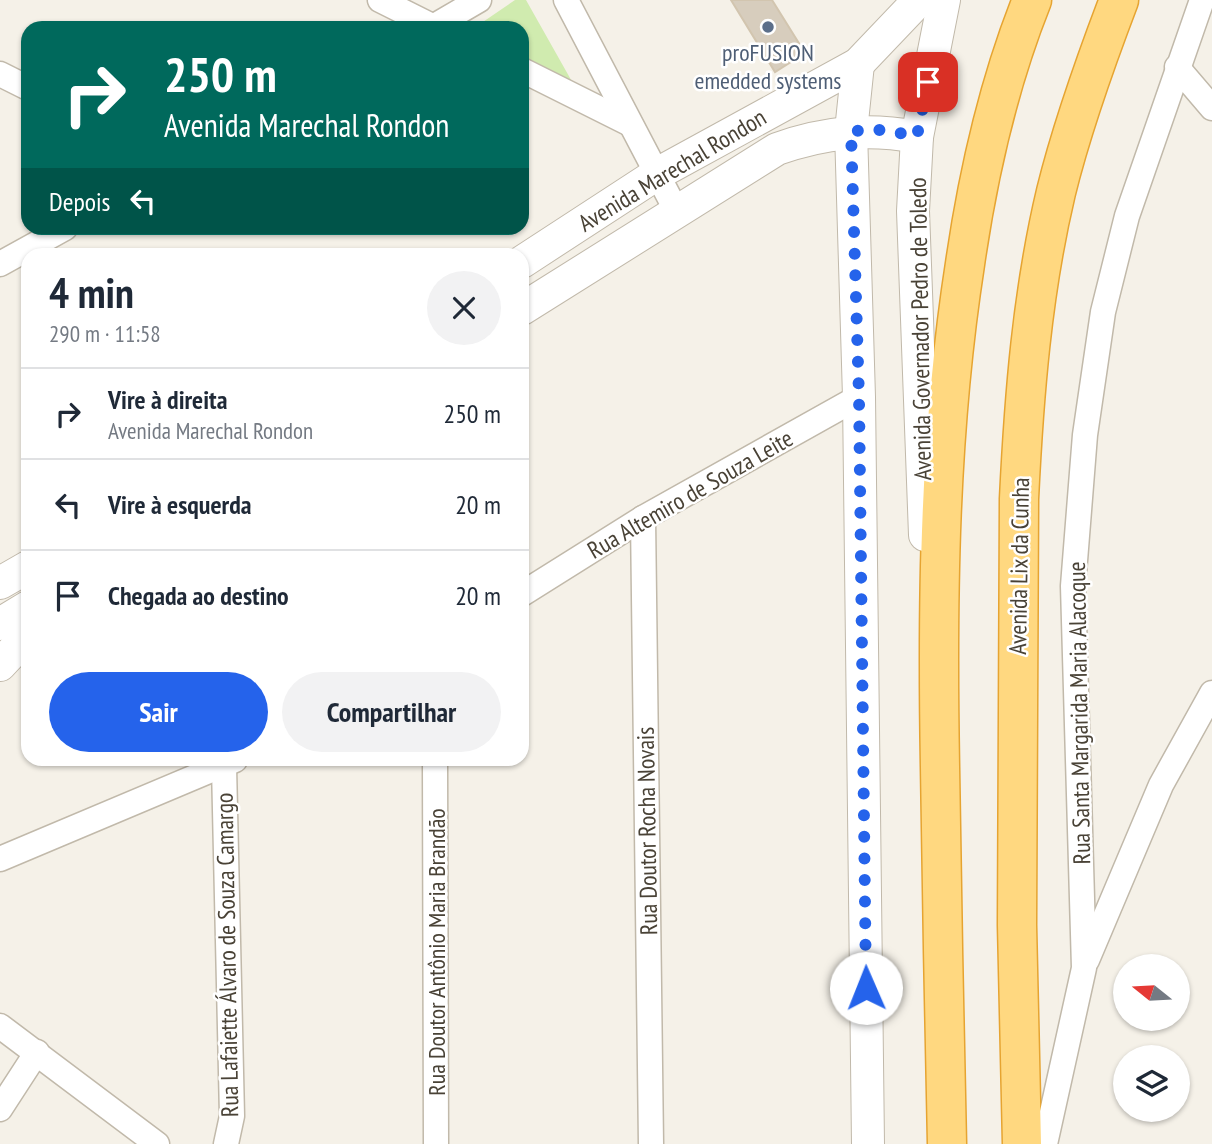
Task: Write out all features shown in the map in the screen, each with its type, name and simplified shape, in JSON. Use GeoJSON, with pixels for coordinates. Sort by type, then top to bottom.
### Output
{"type":"FeatureCollection","features":[{"type":"Feature","properties":{"kind":"highway"},"geometry":{"type":"LineString","coordinates":[[947,1144],[937,618],[943,453],[953,342],[971,222],[997,102],[1032,0]]}},
{"type":"Feature","properties":{"kind":"highway","name":"Avenida Lix da Cunha"},"geometry":{"type":"LineString","coordinates":[[1022,1144],[1017,925],[1018,499],[1022,438],[1033,314],[1056,192],[1090,77],[1119,0]]}},
{"type":"Feature","properties":{"kind":"street"},"geometry":{"type":"LineString","coordinates":[[380,0],[420,21]]}},
{"type":"Feature","properties":{"kind":"street"},"geometry":{"type":"LineString","coordinates":[[445,21],[479,0]]}},
{"type":"Feature","properties":{"kind":"street"},"geometry":{"type":"LineString","coordinates":[[566,0],[628,123],[677,212]]}},
{"type":"Feature","properties":{"kind":"street","name":"Avenida Marechal Rondon"},"geometry":{"type":"LineString","coordinates":[[529,257],[657,174],[858,64],[919,0]]}},
{"type":"Feature","properties":{"kind":"street","name":"Avenida Governador Pedro de Toledo"},"geometry":{"type":"LineString","coordinates":[[937,618],[925,533],[914,295],[913,211],[917,136],[944,0]]}},
{"type":"Feature","properties":{"kind":"street","name":"Rua Santa Margarida Maria Alacoque"},"geometry":{"type":"LineString","coordinates":[[1045,1144],[1084,968],[1073,586],[1085,435],[1103,312],[1127,216],[1202,0]]}},
{"type":"Feature","properties":{"kind":"street"},"geometry":{"type":"LineString","coordinates":[[858,64],[851,131],[859,397],[869,1144]]}},
{"type":"Feature","properties":{"kind":"street"},"geometry":{"type":"LineString","coordinates":[[1177,66],[1212,108]]}},
{"type":"Feature","properties":{"kind":"street"},"geometry":{"type":"LineString","coordinates":[[0,74],[21,84]]}},
{"type":"Feature","properties":{"kind":"street"},"geometry":{"type":"LineString","coordinates":[[529,74],[628,123]]}},
{"type":"Feature","properties":{"kind":"street","name":"Avenida Marechal Rondon"},"geometry":{"type":"LineString","coordinates":[[529,305],[777,149],[813,136],[851,131],[882,130],[917,136]]}},
{"type":"Feature","properties":{"kind":"street"},"geometry":{"type":"LineString","coordinates":[[29,248],[52,235]]}},
{"type":"Feature","properties":{"kind":"street"},"geometry":{"type":"LineString","coordinates":[[0,264],[21,252]]}},
{"type":"Feature","properties":{"kind":"street","name":"Rua Altemiro de Souza Leite"},"geometry":{"type":"LineString","coordinates":[[529,590],[643,518],[859,397]]}},
{"type":"Feature","properties":{"kind":"street","name":"Rua Doutor Rocha Novais"},"geometry":{"type":"LineString","coordinates":[[643,518],[651,1144]]}},
{"type":"Feature","properties":{"kind":"street"},"geometry":{"type":"LineString","coordinates":[[0,583],[21,571]]}},
{"type":"Feature","properties":{"kind":"street"},"geometry":{"type":"LineString","coordinates":[[0,624],[21,611]]}},
{"type":"Feature","properties":{"kind":"street"},"geometry":{"type":"LineString","coordinates":[[0,665],[21,642]]}},
{"type":"Feature","properties":{"kind":"street"},"geometry":{"type":"LineString","coordinates":[[1084,968],[1161,785],[1212,692]]}},
{"type":"Feature","properties":{"kind":"street"},"geometry":{"type":"LineString","coordinates":[[0,859],[222,766]]}},
{"type":"Feature","properties":{"kind":"street","name":"Rua Lafaiette Álvaro de Souza Camargo"},"geometry":{"type":"LineString","coordinates":[[226,1144],[232,1116],[229,766]]}},
{"type":"Feature","properties":{"kind":"street","name":"Rua Doutor Antônio Maria Brandão"},"geometry":{"type":"LineString","coordinates":[[435,766],[436,1144]]}},
{"type":"Feature","properties":{"kind":"street"},"geometry":{"type":"LineString","coordinates":[[0,1026],[157,1144]]}},
{"type":"Feature","properties":{"kind":"street"},"geometry":{"type":"LineString","coordinates":[[0,1109],[37,1052]]}},
{"type":"Feature","properties":{"kind":"green space"},"geometry":{"type":"Polygon","coordinates":[[[515,0],[526,0],[579,94],[529,68],[529,21],[484,21],[515,0]]]}},
{"type":"Feature","properties":{"kind":"building","name":"proFUSION emedded systems"},"geometry":{"type":"Polygon","coordinates":[[[731,0],[772,0],[805,53],[775,72],[731,0]]]}},
{"type":"Feature","properties":{"kind":"place","name":"proFUSION emedded systems"},"geometry":{"type":"Point","coordinates":[768,27]}},
{"type":"Feature","properties":{"kind":"route"},"geometry":{"type":"LineString","coordinates":[[866,988],[859,397],[851,131],[882,130],[917,136],[928,82]]}}]}
